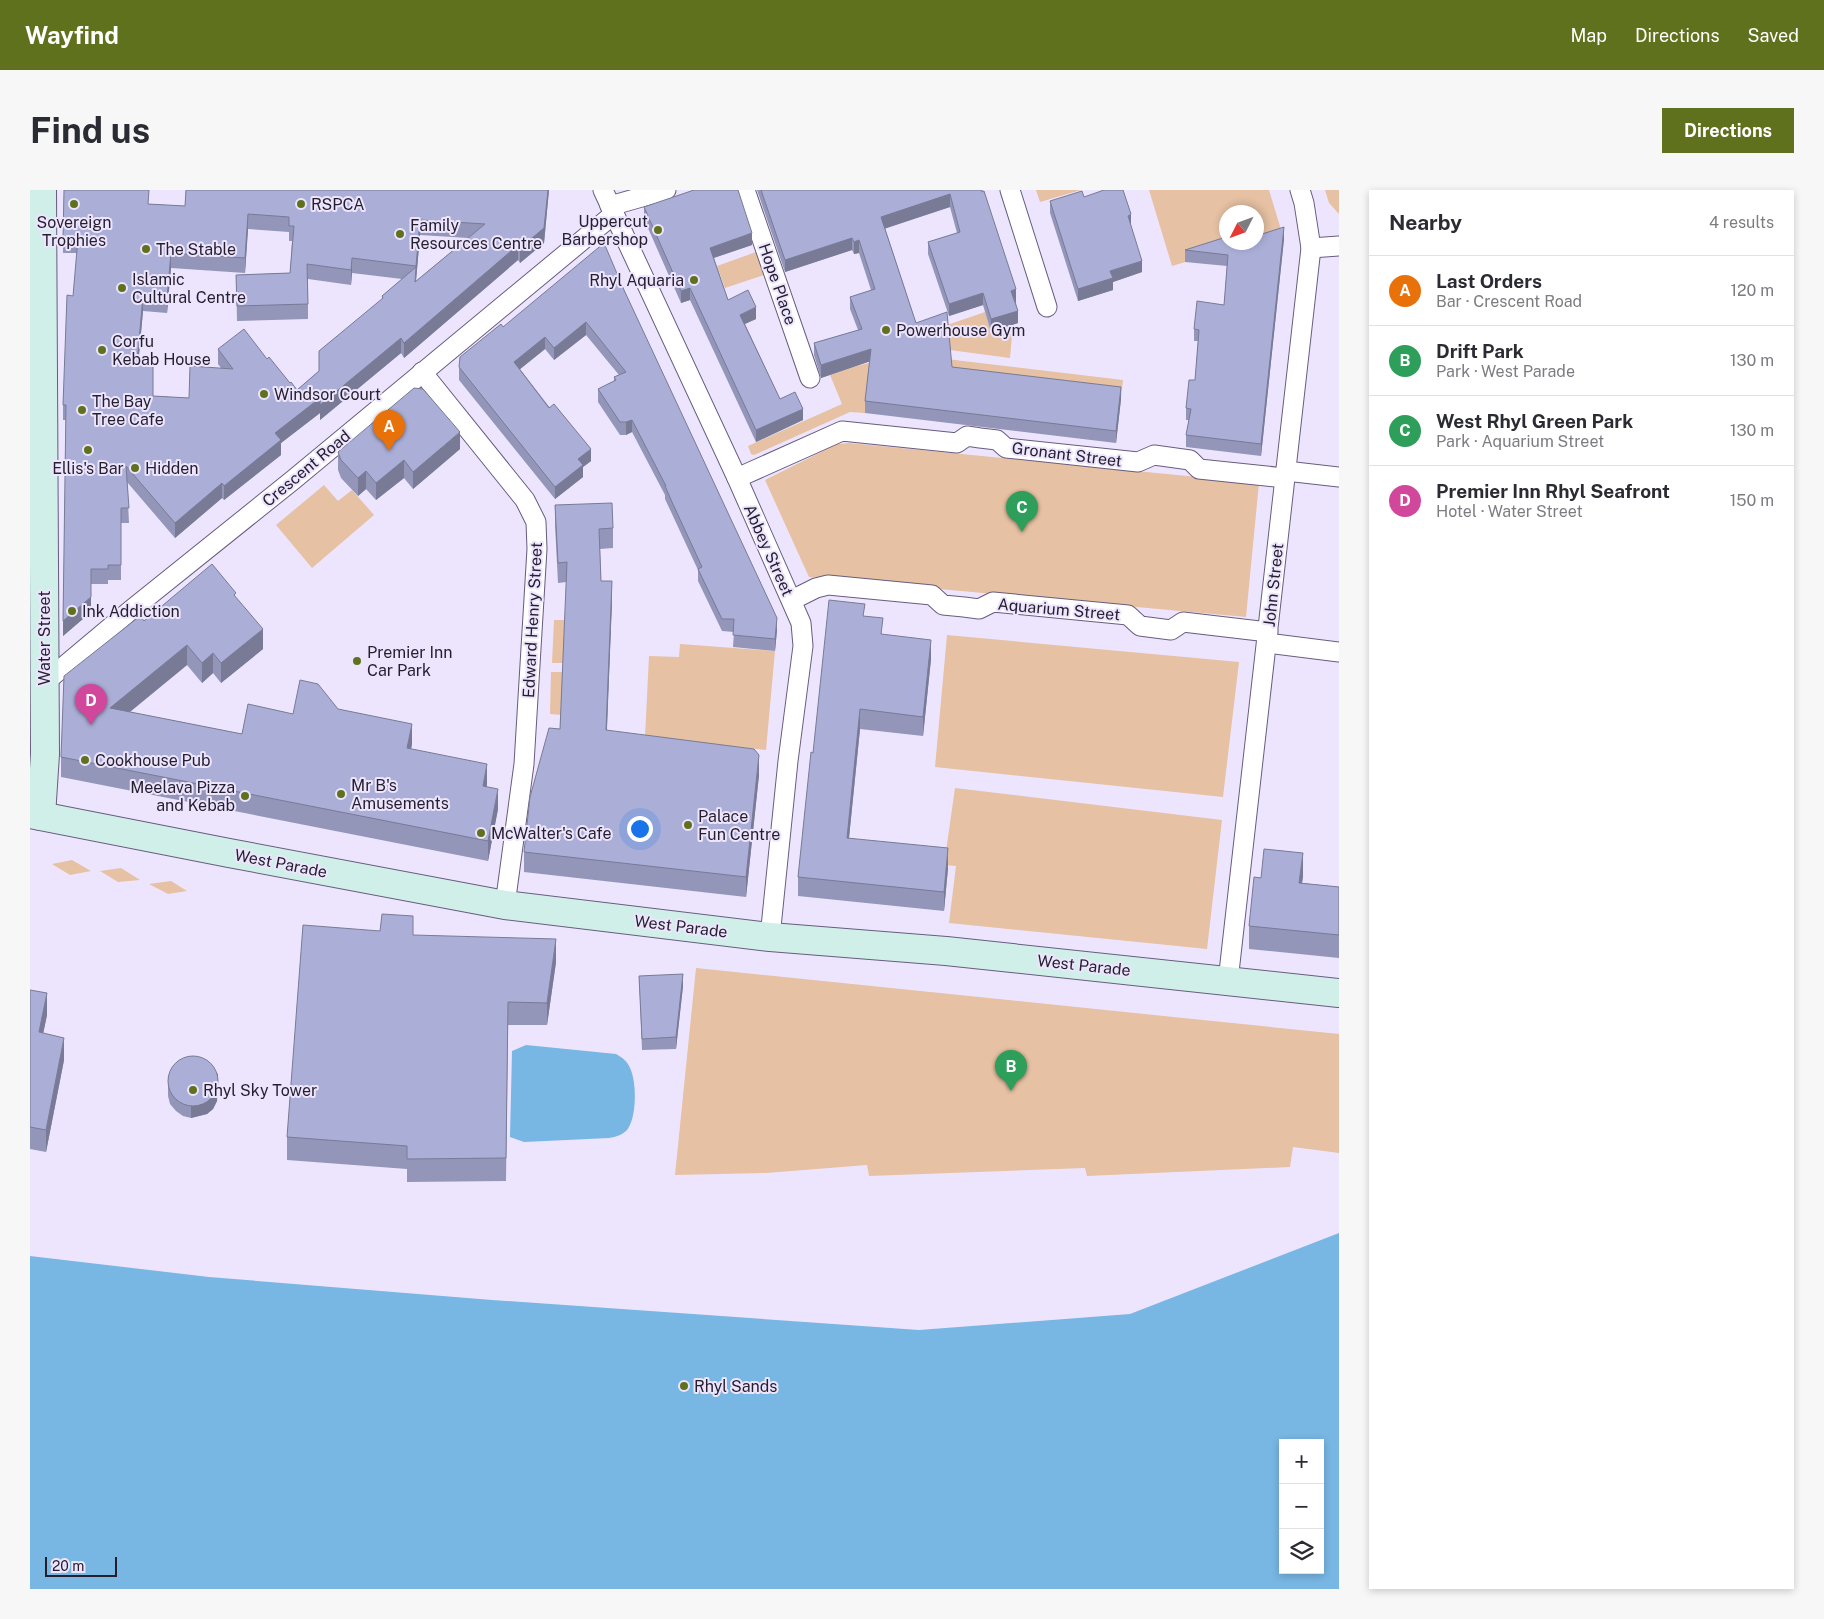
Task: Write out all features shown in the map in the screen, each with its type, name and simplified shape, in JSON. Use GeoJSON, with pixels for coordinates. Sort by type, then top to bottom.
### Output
{"type":"FeatureCollection","features":[{"type":"Feature","properties":{"kind":"main road","name":"Water Street"},"geometry":{"type":"LineString","coordinates":[[36,815],[45,754],[36,342],[42,190]]}},
{"type":"Feature","properties":{"kind":"main road","name":"West Parade"},"geometry":{"type":"LineString","coordinates":[[36,815],[505,905],[770,937],[946,951],[1339,993]]}},
{"type":"Feature","properties":{"kind":"street","name":"Crescent Road"},"geometry":{"type":"LineString","coordinates":[[44,683],[422,372],[605,198],[666,190]]}},
{"type":"Feature","properties":{"kind":"street","name":"Hope Place"},"geometry":{"type":"LineString","coordinates":[[745,190],[810,378]]}},
{"type":"Feature","properties":{"kind":"street"},"geometry":{"type":"LineString","coordinates":[[1010,190],[1047,307]]}},
{"type":"Feature","properties":{"kind":"street","name":"John Street"},"geometry":{"type":"LineString","coordinates":[[1228,981],[1311,248],[1304,203],[1300,190]]}},
{"type":"Feature","properties":{"kind":"street","name":"Abbey Street"},"geometry":{"type":"LineString","coordinates":[[605,198],[663,316],[801,623],[803,646],[788,761],[770,937]]}},
{"type":"Feature","properties":{"kind":"street"},"geometry":{"type":"LineString","coordinates":[[1311,248],[1339,246]]}},
{"type":"Feature","properties":{"kind":"street","name":"Edward Henry Street"},"geometry":{"type":"LineString","coordinates":[[422,372],[525,500],[536,522],[538,549],[524,764],[505,905]]}},
{"type":"Feature","properties":{"kind":"street","name":"Gronant Street"},"geometry":{"type":"LineString","coordinates":[[737,478],[842,431],[957,443],[966,436],[997,440],[1006,448],[1138,462],[1154,454],[1190,460],[1199,469],[1339,477]]}},
{"type":"Feature","properties":{"kind":"street","name":"Aquarium Street"},"geometry":{"type":"LineString","coordinates":[[792,600],[816,588],[828,585],[932,595],[943,605],[979,609],[993,602],[1128,616],[1140,626],[1171,630],[1183,622],[1339,652]]}},
{"type":"Feature","properties":{"kind":"shaded area"},"geometry":{"type":"Polygon","coordinates":[[[1036,190],[1081,190],[1040,202],[1036,190]]]}},
{"type":"Feature","properties":{"kind":"shaded area"},"geometry":{"type":"Polygon","coordinates":[[[1149,190],[1269,190],[1282,233],[1264,238],[1264,205],[1219,205],[1219,250],[1226,250],[1172,266],[1149,190]]]}},
{"type":"Feature","properties":{"kind":"shaded area"},"geometry":{"type":"Polygon","coordinates":[[[1325,190],[1339,190],[1339,214],[1329,203],[1325,190]]]}},
{"type":"Feature","properties":{"kind":"shaded area"},"geometry":{"type":"Polygon","coordinates":[[[756,252],[764,275],[725,288],[717,266],[756,252]]]}},
{"type":"Feature","properties":{"kind":"shaded area"},"geometry":{"type":"Polygon","coordinates":[[[985,312],[991,331],[1013,325],[1010,358],[950,350],[947,325],[985,312]]]}},
{"type":"Feature","properties":{"kind":"shaded area"},"geometry":{"type":"Polygon","coordinates":[[[904,354],[1123,380],[1121,399],[978,382],[869,375],[865,413],[850,412],[754,455],[751,454],[748,446],[842,404],[830,375],[904,354]]]}},
{"type":"Feature","properties":{"kind":"shaded area"},"geometry":{"type":"Polygon","coordinates":[[[849,443],[1259,483],[1246,617],[809,577],[765,480],[837,444],[849,443]]]}},
{"type":"Feature","properties":{"kind":"shaded area"},"geometry":{"type":"Polygon","coordinates":[[[324,485],[338,501],[352,490],[374,515],[312,568],[276,525],[324,485]]]}},
{"type":"Feature","properties":{"kind":"shaded area"},"geometry":{"type":"Polygon","coordinates":[[[554,620],[566,620],[564,663],[552,663],[554,620]]]}},
{"type":"Feature","properties":{"kind":"shaded area"},"geometry":{"type":"Polygon","coordinates":[[[947,635],[1239,662],[1223,797],[935,767],[947,635]]]}},
{"type":"Feature","properties":{"kind":"shaded area"},"geometry":{"type":"Polygon","coordinates":[[[680,644],[775,651],[766,750],[645,737],[649,656],[679,657],[680,644]]]}},
{"type":"Feature","properties":{"kind":"shaded area"},"geometry":{"type":"Polygon","coordinates":[[[551,672],[564,672],[562,715],[550,714],[551,672]]]}},
{"type":"Feature","properties":{"kind":"shaded area"},"geometry":{"type":"Polygon","coordinates":[[[955,788],[1222,820],[1207,949],[949,923],[956,866],[944,865],[955,788]]]}},
{"type":"Feature","properties":{"kind":"shaded area"},"geometry":{"type":"Polygon","coordinates":[[[72,860],[91,871],[70,875],[52,864],[72,860]]]}},
{"type":"Feature","properties":{"kind":"shaded area"},"geometry":{"type":"Polygon","coordinates":[[[121,868],[140,880],[118,882],[100,871],[121,868]]]}},
{"type":"Feature","properties":{"kind":"shaded area"},"geometry":{"type":"Polygon","coordinates":[[[171,881],[187,891],[168,894],[149,884],[171,881]]]}},
{"type":"Feature","properties":{"kind":"shaded area"},"geometry":{"type":"Polygon","coordinates":[[[696,968],[1339,1034],[1339,1153],[1293,1147],[1290,1167],[1087,1176],[1085,1168],[869,1176],[867,1165],[766,1173],[675,1175],[696,968]]]}},
{"type":"Feature","properties":{"kind":"water"},"geometry":{"type":"Polygon","coordinates":[[[526,1045],[616,1054],[623,1058],[630,1068],[635,1091],[633,1117],[627,1130],[619,1136],[609,1138],[524,1142],[510,1137],[512,1051],[526,1045]]]}},
{"type":"Feature","properties":{"kind":"water","name":"Rhyl Sands"},"geometry":{"type":"Polygon","coordinates":[[[1339,1233],[1339,1589],[30,1589],[30,1256],[209,1277],[492,1300],[919,1330],[1130,1314],[1339,1233]]]}},
{"type":"Feature","properties":{"kind":"building"},"geometry":{"type":"Polygon","coordinates":[[[64,190],[149,190],[148,204],[185,206],[186,190],[548,190],[544,228],[520,248],[518,245],[404,343],[401,338],[320,405],[320,398],[275,433],[281,440],[224,486],[222,483],[175,523],[126,466],[129,508],[121,508],[121,565],[108,565],[108,569],[91,569],[91,597],[63,621],[66,405],[63,405],[67,295],[73,296],[78,238],[63,238],[64,190]],[[248,214],[245,258],[171,253],[167,298],[143,296],[137,363],[153,365],[153,396],[189,398],[190,366],[233,369],[218,349],[244,329],[267,359],[269,357],[297,390],[319,371],[319,351],[383,298],[382,296],[416,267],[415,282],[485,224],[420,220],[416,266],[352,258],[351,270],[307,264],[308,304],[237,306],[236,275],[290,273],[294,226],[289,226],[289,217],[248,214]]]}},
{"type":"Feature","properties":{"kind":"building"},"geometry":{"type":"Polygon","coordinates":[[[694,190],[738,190],[752,233],[710,248],[728,300],[748,290],[756,307],[740,315],[780,399],[795,392],[803,409],[756,430],[690,288],[681,291],[644,207],[694,190]]]}},
{"type":"Feature","properties":{"kind":"building"},"geometry":{"type":"Polygon","coordinates":[[[761,190],[984,191],[1016,289],[1011,291],[1018,311],[991,319],[983,293],[949,304],[928,242],[960,232],[950,194],[881,217],[916,323],[947,312],[952,367],[1121,387],[1116,431],[865,401],[871,349],[821,365],[814,343],[862,329],[850,297],[875,289],[859,240],[854,242],[852,238],[785,260],[761,190]]]}},
{"type":"Feature","properties":{"kind":"building"},"geometry":{"type":"Polygon","coordinates":[[[1104,190],[1123,190],[1131,214],[1128,216],[1142,261],[1110,271],[1113,278],[1078,289],[1050,201],[1082,191],[1084,197],[1104,190]]]}},
{"type":"Feature","properties":{"kind":"building"},"geometry":{"type":"Polygon","coordinates":[[[1284,227],[1261,444],[1186,435],[1191,409],[1186,408],[1189,380],[1195,380],[1199,330],[1194,329],[1197,301],[1224,305],[1228,255],[1185,250],[1219,239],[1219,250],[1264,250],[1264,233],[1284,227]]]}},
{"type":"Feature","properties":{"kind":"building"},"geometry":{"type":"Polygon","coordinates":[[[604,243],[624,290],[777,618],[775,639],[733,635],[734,619],[722,619],[698,569],[702,567],[666,486],[632,420],[620,422],[598,389],[616,380],[614,377],[626,372],[586,322],[554,348],[545,337],[514,362],[549,408],[554,404],[591,449],[578,459],[583,465],[555,487],[459,367],[460,357],[501,324],[503,327],[604,243]]]}},
{"type":"Feature","properties":{"kind":"building"},"geometry":{"type":"Polygon","coordinates":[[[414,388],[423,389],[460,432],[413,472],[404,460],[376,483],[366,471],[358,478],[341,460],[338,452],[414,388]]]}},
{"type":"Feature","properties":{"kind":"building"},"geometry":{"type":"Polygon","coordinates":[[[612,503],[613,528],[599,529],[601,581],[612,581],[606,730],[754,749],[759,755],[746,877],[524,852],[530,797],[549,728],[560,729],[567,562],[558,563],[555,505],[612,503]]]}},
{"type":"Feature","properties":{"kind":"building"},"geometry":{"type":"Polygon","coordinates":[[[212,564],[236,593],[234,595],[263,629],[221,663],[213,653],[202,663],[187,645],[110,708],[242,734],[248,704],[293,714],[300,680],[318,684],[338,709],[412,724],[407,748],[487,764],[483,786],[498,789],[488,841],[61,757],[64,676],[140,616],[144,621],[212,564]]]}},
{"type":"Feature","properties":{"kind":"building"},"geometry":{"type":"Polygon","coordinates":[[[829,600],[865,604],[863,616],[883,618],[881,634],[931,640],[923,717],[860,709],[847,838],[948,848],[944,892],[798,877],[829,600]]]}},
{"type":"Feature","properties":{"kind":"building"},"geometry":{"type":"Polygon","coordinates":[[[1264,849],[1303,853],[1299,883],[1339,887],[1339,935],[1249,926],[1254,877],[1261,878],[1264,849]]]}},
{"type":"Feature","properties":{"kind":"building"},"geometry":{"type":"Polygon","coordinates":[[[382,914],[413,916],[413,935],[556,939],[547,1003],[508,1002],[506,1158],[407,1159],[407,1146],[287,1137],[303,925],[380,931],[382,914]]]}},
{"type":"Feature","properties":{"kind":"building"},"geometry":{"type":"Polygon","coordinates":[[[683,974],[676,1037],[642,1039],[639,976],[683,974]]]}},
{"type":"Feature","properties":{"kind":"building"},"geometry":{"type":"Polygon","coordinates":[[[30,990],[47,993],[39,1032],[64,1038],[46,1130],[30,1127],[30,990]]]}},
{"type":"Feature","properties":{"kind":"building","name":"Rhyl Sky Tower"},"geometry":{"type":"Polygon","coordinates":[[[188,1056],[198,1056],[211,1063],[218,1076],[218,1086],[211,1099],[198,1106],[188,1106],[179,1102],[172,1095],[168,1086],[168,1076],[172,1067],[179,1060],[188,1056]]]}},
{"type":"Feature","properties":{"kind":"place","name":"Sovereign Trophies"},"geometry":{"type":"Point","coordinates":[74,204]}},
{"type":"Feature","properties":{"kind":"place","name":"RSPCA"},"geometry":{"type":"Point","coordinates":[301,204]}},
{"type":"Feature","properties":{"kind":"place","name":"Uppercut Barbershop"},"geometry":{"type":"Point","coordinates":[658,230]}},
{"type":"Feature","properties":{"kind":"place","name":"Family Resources Centre"},"geometry":{"type":"Point","coordinates":[400,234]}},
{"type":"Feature","properties":{"kind":"place","name":"The Stable"},"geometry":{"type":"Point","coordinates":[146,249]}},
{"type":"Feature","properties":{"kind":"place","name":"Rhyl Aquaria"},"geometry":{"type":"Point","coordinates":[694,280]}},
{"type":"Feature","properties":{"kind":"place","name":"Islamic Cultural Centre"},"geometry":{"type":"Point","coordinates":[122,288]}},
{"type":"Feature","properties":{"kind":"place","name":"Powerhouse Gym"},"geometry":{"type":"Point","coordinates":[886,330]}},
{"type":"Feature","properties":{"kind":"place","name":"Corfu Kebab House"},"geometry":{"type":"Point","coordinates":[102,350]}},
{"type":"Feature","properties":{"kind":"place","name":"Windsor Court"},"geometry":{"type":"Point","coordinates":[264,394]}},
{"type":"Feature","properties":{"kind":"place","name":"The Bay Tree Cafe"},"geometry":{"type":"Point","coordinates":[82,410]}},
{"type":"Feature","properties":{"kind":"place","name":"Ellis's Bar"},"geometry":{"type":"Point","coordinates":[88,450]}},
{"type":"Feature","properties":{"kind":"place","name":"Last Orders"},"geometry":{"type":"Point","coordinates":[389,451]}},
{"type":"Feature","properties":{"kind":"place","name":"Hidden"},"geometry":{"type":"Point","coordinates":[135,468]}},
{"type":"Feature","properties":{"kind":"place","name":"West Rhyl Green Park"},"geometry":{"type":"Point","coordinates":[1022,532]}},
{"type":"Feature","properties":{"kind":"place","name":"Ink Addiction"},"geometry":{"type":"Point","coordinates":[72,611]}},
{"type":"Feature","properties":{"kind":"place","name":"Premier Inn Car Park"},"geometry":{"type":"Point","coordinates":[357,661]}},
{"type":"Feature","properties":{"kind":"place","name":"Premier Inn Rhyl Seafront"},"geometry":{"type":"Point","coordinates":[91,725]}},
{"type":"Feature","properties":{"kind":"place","name":"Cookhouse Pub"},"geometry":{"type":"Point","coordinates":[85,760]}},
{"type":"Feature","properties":{"kind":"place","name":"Mr B's Amusements"},"geometry":{"type":"Point","coordinates":[341,794]}},
{"type":"Feature","properties":{"kind":"place","name":"Meelava Pizza and Kebab"},"geometry":{"type":"Point","coordinates":[245,796]}},
{"type":"Feature","properties":{"kind":"place","name":"Palace Fun Centre"},"geometry":{"type":"Point","coordinates":[688,825]}},
{"type":"Feature","properties":{"kind":"place","name":"McWalter's Cafe"},"geometry":{"type":"Point","coordinates":[481,833]}},
{"type":"Feature","properties":{"kind":"place","name":"Rhyl Sky Tower"},"geometry":{"type":"Point","coordinates":[193,1090]}},
{"type":"Feature","properties":{"kind":"place","name":"Drift Park"},"geometry":{"type":"Point","coordinates":[1011,1091]}},
{"type":"Feature","properties":{"kind":"place","name":"Rhyl Sands"},"geometry":{"type":"Point","coordinates":[684,1386]}}]}
